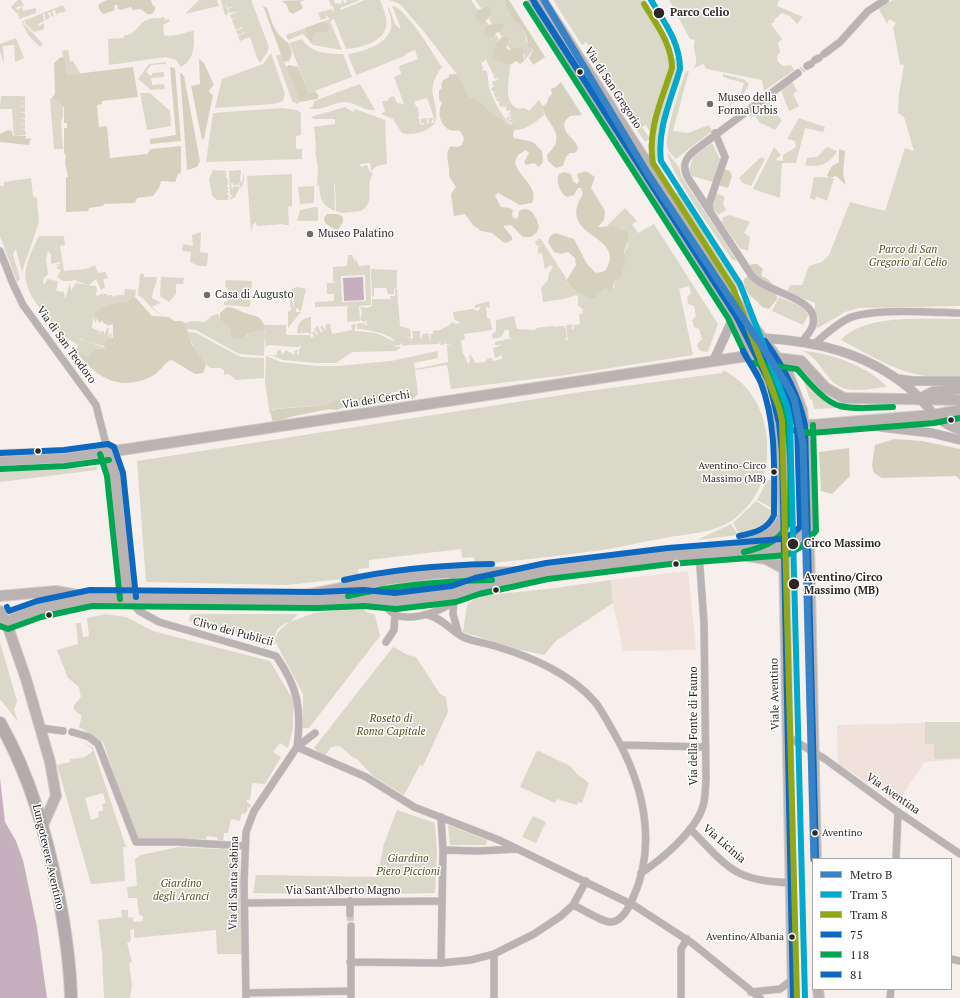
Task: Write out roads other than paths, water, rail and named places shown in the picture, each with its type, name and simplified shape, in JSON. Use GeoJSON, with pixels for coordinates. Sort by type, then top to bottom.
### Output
{"type":"FeatureCollection","features":[{"type":"Feature","properties":{"kind":"main road","name":"Via di San Gregorio"},"geometry":{"type":"LineString","coordinates":[[533,0],[739,312]]}},
{"type":"Feature","properties":{"kind":"main road","name":"Via di San Gregorio"},"geometry":{"type":"LineString","coordinates":[[542,0],[739,312]]}},
{"type":"Feature","properties":{"kind":"main road"},"geometry":{"type":"LineString","coordinates":[[739,312],[777,356],[793,385],[805,425],[816,858]]}},
{"type":"Feature","properties":{"kind":"main road"},"geometry":{"type":"LineString","coordinates":[[739,312],[754,355],[765,372],[772,391],[784,415],[794,422],[805,425],[933,415],[960,410]]}},
{"type":"Feature","properties":{"kind":"main road","name":"Via dei Cerchi"},"geometry":{"type":"LineString","coordinates":[[108,452],[754,355],[777,356],[801,361],[826,388],[844,398],[921,398],[960,400]]}},
{"type":"Feature","properties":{"kind":"main road"},"geometry":{"type":"LineString","coordinates":[[921,398],[933,392],[960,389]]}},
{"type":"Feature","properties":{"kind":"main road","name":"Viale Aventino"},"geometry":{"type":"LineString","coordinates":[[772,391],[781,435],[793,998]]}},
{"type":"Feature","properties":{"kind":"main road"},"geometry":{"type":"LineString","coordinates":[[933,415],[960,421]]}},
{"type":"Feature","properties":{"kind":"main road"},"geometry":{"type":"LineString","coordinates":[[108,452],[115,474],[128,598]]}},
{"type":"Feature","properties":{"kind":"main road"},"geometry":{"type":"LineString","coordinates":[[3,623],[48,606],[91,598],[318,600],[364,598],[385,600],[454,597],[480,585],[547,571],[709,552],[765,537],[777,528],[782,517]]}},
{"type":"Feature","properties":{"kind":"main road"},"geometry":{"type":"LineString","coordinates":[[709,552],[783,547],[794,542],[808,530]]}},
{"type":"Feature","properties":{"kind":"main road"},"geometry":{"type":"LineString","coordinates":[[709,552],[758,557],[771,561],[784,569]]}},
{"type":"Feature","properties":{"kind":"main road"},"geometry":{"type":"LineString","coordinates":[[290,599],[382,580],[452,572],[547,571]]}},
{"type":"Feature","properties":{"kind":"main road"},"geometry":{"type":"LineString","coordinates":[[0,596],[56,591],[91,598]]}},
{"type":"Feature","properties":{"kind":"main road"},"geometry":{"type":"LineString","coordinates":[[0,611],[41,728],[50,762],[56,796],[43,825]]}},
{"type":"Feature","properties":{"kind":"main road","name":"Lungotevere Aventino"},"geometry":{"type":"LineString","coordinates":[[0,723],[18,757],[43,825],[67,941],[71,998]]}},
{"type":"Feature","properties":{"kind":"street"},"geometry":{"type":"LineString","coordinates":[[801,343],[813,325],[814,317],[810,308],[803,303],[767,288],[755,280],[711,216],[686,176],[684,165],[689,155],[715,133],[840,42],[868,11],[876,4],[885,0]]}},
{"type":"Feature","properties":{"kind":"street"},"geometry":{"type":"LineString","coordinates":[[711,216],[709,204],[725,157],[715,133]]}},
{"type":"Feature","properties":{"kind":"street","name":"Via di San Teodoro"},"geometry":{"type":"LineString","coordinates":[[0,251],[12,284],[23,305],[96,405],[108,452]]}},
{"type":"Feature","properties":{"kind":"street"},"geometry":{"type":"LineString","coordinates":[[714,360],[739,312]]}},
{"type":"Feature","properties":{"kind":"street"},"geometry":{"type":"LineString","coordinates":[[814,344],[845,320],[862,315],[881,313],[960,312]]}},
{"type":"Feature","properties":{"kind":"street"},"geometry":{"type":"LineString","coordinates":[[762,338],[814,344],[850,354],[895,378],[921,398],[933,415],[945,424],[960,430]]}},
{"type":"Feature","properties":{"kind":"street"},"geometry":{"type":"LineString","coordinates":[[895,378],[913,381],[960,381]]}},
{"type":"Feature","properties":{"kind":"street"},"geometry":{"type":"LineString","coordinates":[[866,420],[881,428],[932,434],[960,440]]}},
{"type":"Feature","properties":{"kind":"street","name":"Via dei Cerchi"},"geometry":{"type":"LineString","coordinates":[[0,461],[66,458],[108,452]]}},
{"type":"Feature","properties":{"kind":"street","name":"Via della Fonte di Fauno"},"geometry":{"type":"LineString","coordinates":[[641,873],[658,861],[690,829],[700,813],[704,802],[706,747],[704,623],[698,554]]}},
{"type":"Feature","properties":{"kind":"street"},"geometry":{"type":"LineString","coordinates":[[452,572],[454,597],[453,620],[459,634]]}},
{"type":"Feature","properties":{"kind":"street"},"geometry":{"type":"LineString","coordinates":[[382,580],[385,600],[388,608],[395,614],[428,615],[438,618],[459,634],[527,658],[572,683],[595,703],[621,745],[636,779],[644,808],[646,841],[641,873],[631,904],[621,918],[611,922],[574,905]]}},
{"type":"Feature","properties":{"kind":"street"},"geometry":{"type":"LineString","coordinates":[[428,615],[441,610],[454,597]]}},
{"type":"Feature","properties":{"kind":"street","name":"Clivo dei Publicii"},"geometry":{"type":"LineString","coordinates":[[128,598],[139,611],[159,622],[276,656],[294,689],[298,700],[297,747]]}},
{"type":"Feature","properties":{"kind":"street"},"geometry":{"type":"LineString","coordinates":[[386,642],[394,630],[395,614]]}},
{"type":"Feature","properties":{"kind":"street"},"geometry":{"type":"LineString","coordinates":[[41,728],[63,731]]}},
{"type":"Feature","properties":{"kind":"street"},"geometry":{"type":"LineString","coordinates":[[72,732],[89,737],[98,744],[136,842],[177,842],[244,846]]}},
{"type":"Feature","properties":{"kind":"street"},"geometry":{"type":"LineString","coordinates":[[297,747],[315,734]]}},
{"type":"Feature","properties":{"kind":"street","name":"Via Aventina"},"geometry":{"type":"LineString","coordinates":[[788,737],[814,752],[960,854]]}},
{"type":"Feature","properties":{"kind":"street"},"geometry":{"type":"LineString","coordinates":[[621,745],[706,747]]}},
{"type":"Feature","properties":{"kind":"street"},"geometry":{"type":"LineString","coordinates":[[297,747],[356,772],[408,804],[517,849],[631,904],[687,939],[760,998]]}},
{"type":"Feature","properties":{"kind":"street","name":"Via di Santa Sabina"},"geometry":{"type":"LineString","coordinates":[[246,996],[244,846],[246,832],[252,815],[297,747]]}},
{"type":"Feature","properties":{"kind":"street"},"geometry":{"type":"LineString","coordinates":[[896,858],[898,812]]}},
{"type":"Feature","properties":{"kind":"street"},"geometry":{"type":"LineString","coordinates":[[441,817],[441,963]]}},
{"type":"Feature","properties":{"kind":"street","name":"Via Licinia"},"geometry":{"type":"LineString","coordinates":[[690,829],[724,861],[739,872],[759,880],[791,883]]}},
{"type":"Feature","properties":{"kind":"street"},"geometry":{"type":"LineString","coordinates":[[442,850],[478,851],[517,849]]}},
{"type":"Feature","properties":{"kind":"street"},"geometry":{"type":"LineString","coordinates":[[350,962],[441,963],[472,960],[494,954],[541,930],[574,905],[586,881]]}},
{"type":"Feature","properties":{"kind":"street"},"geometry":{"type":"LineString","coordinates":[[350,901],[350,914]]}},
{"type":"Feature","properties":{"kind":"street","name":"Via Sant'Alberto Magno"},"geometry":{"type":"LineString","coordinates":[[245,903],[441,901]]}},
{"type":"Feature","properties":{"kind":"street"},"geometry":{"type":"LineString","coordinates":[[246,996],[350,994],[350,926]]}},
{"type":"Feature","properties":{"kind":"street"},"geometry":{"type":"LineString","coordinates":[[681,998],[681,949],[687,939]]}},
{"type":"Feature","properties":{"kind":"street"},"geometry":{"type":"LineString","coordinates":[[494,954],[494,998]]}},
{"type":"Feature","properties":{"kind":"street"},"geometry":{"type":"LineString","coordinates":[[751,992],[780,989],[793,979]]}},
{"type":"Feature","properties":{"kind":"street"},"geometry":{"type":"LineString","coordinates":[[751,992],[756,998]]}},
{"type":"Feature","properties":{"kind":"tunnel"},"geometry":{"type":"LineString","coordinates":[[350,914],[351,926]]}},
{"type":"Feature","properties":{"kind":"metro line","name":"B"},"geometry":{"type":"LineString","coordinates":[[544,0],[648,174],[784,380],[794,398],[803,444],[814,858]]}},
{"type":"Feature","properties":{"kind":"tram line","name":"3"},"geometry":{"type":"LineString","coordinates":[[651,0],[666,24],[674,41],[680,69],[663,126],[660,149],[661,161],[740,284],[787,406],[790,420],[805,998]]}},
{"type":"Feature","properties":{"kind":"tram line","name":"8"},"geometry":{"type":"LineString","coordinates":[[644,4],[666,42],[672,68],[656,115],[652,139],[653,163],[733,288],[779,408],[782,421],[797,998]]}},
{"type":"Feature","properties":{"kind":"place","name":"Parco Celio"},"geometry":{"type":"Point","coordinates":[659,13]}},
{"type":"Feature","properties":{"kind":"place","name":"Museo della Forma Urbis"},"geometry":{"type":"Point","coordinates":[710,104]}},
{"type":"Feature","properties":{"kind":"place","name":"Museo Palatino"},"geometry":{"type":"Point","coordinates":[310,234]}},
{"type":"Feature","properties":{"kind":"place","name":"Casa di Augusto"},"geometry":{"type":"Point","coordinates":[207,295]}},
{"type":"Feature","properties":{"kind":"place","name":"Aventino-Circo Massimo (MB)"},"geometry":{"type":"Point","coordinates":[774,472]}},
{"type":"Feature","properties":{"kind":"place","name":"Circo Massimo"},"geometry":{"type":"Point","coordinates":[793,544]}},
{"type":"Feature","properties":{"kind":"place","name":"Aventino/Circo Massimo (MB)"},"geometry":{"type":"Point","coordinates":[794,584]}},
{"type":"Feature","properties":{"kind":"place","name":"Aventino"},"geometry":{"type":"Point","coordinates":[815,833]}},
{"type":"Feature","properties":{"kind":"place","name":"Aventino/Albania"},"geometry":{"type":"Point","coordinates":[792,937]}},
{"type":"Feature","properties":{"kind":"park label","name":"Parco di San Gregorio al Celio"},"geometry":{"type":"Point","coordinates":[908,256]}},
{"type":"Feature","properties":{"kind":"park label","name":"Roseto di Roma Capitale"},"geometry":{"type":"Point","coordinates":[391,725]}},
{"type":"Feature","properties":{"kind":"park label","name":"Giardino Piero Piccioni"},"geometry":{"type":"Point","coordinates":[408,865]}},
{"type":"Feature","properties":{"kind":"park label","name":"Giardino degli Aranci"},"geometry":{"type":"Point","coordinates":[181,890]}}]}
